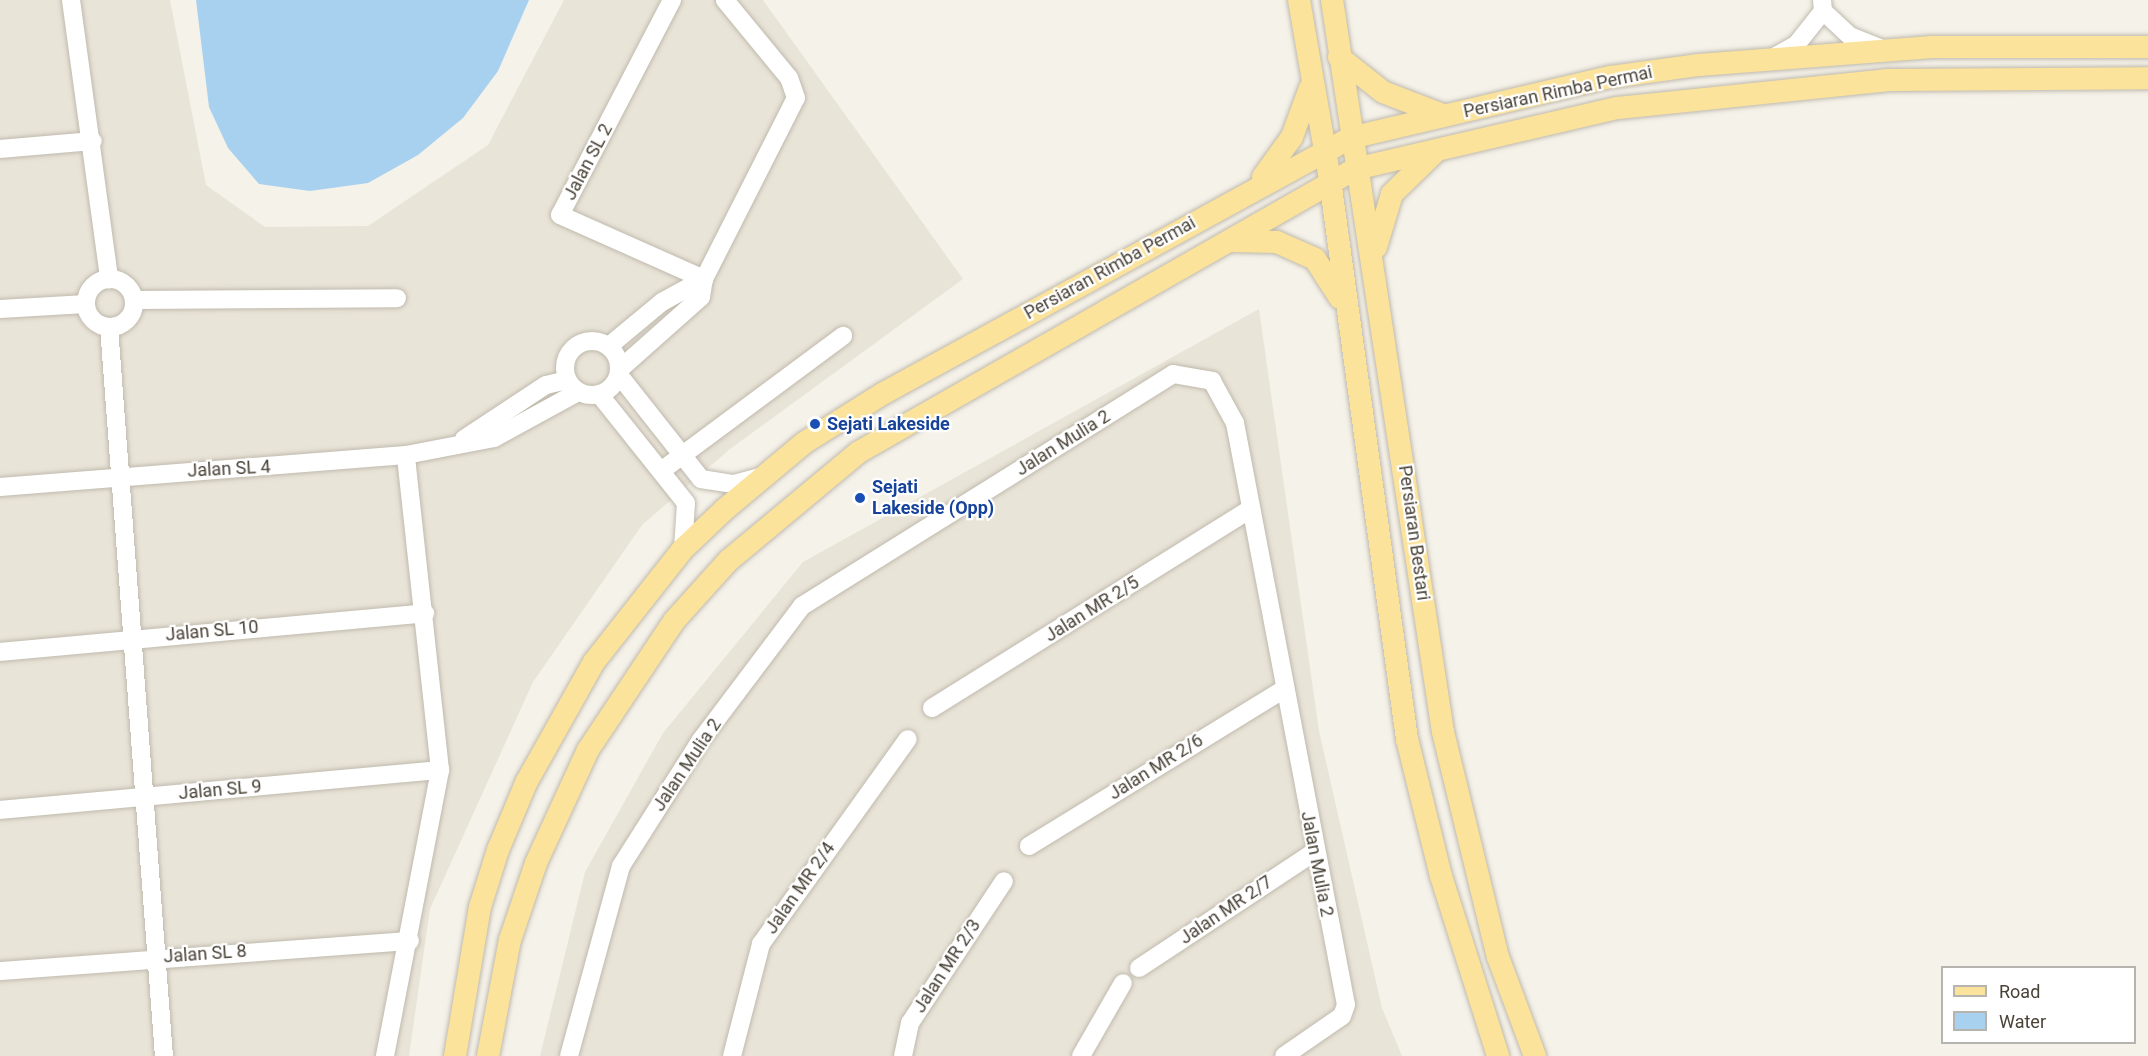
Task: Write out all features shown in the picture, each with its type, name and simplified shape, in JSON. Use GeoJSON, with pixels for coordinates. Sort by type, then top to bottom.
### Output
{"type":"FeatureCollection","features":[{"type":"Feature","properties":{"kind":"main road"},"geometry":{"type":"LineString","coordinates":[[1299,0],[1311,85],[1330,180],[1407,740],[1441,876],[1495,1052]]}},
{"type":"Feature","properties":{"kind":"main road","name":"Persiaran Bestari"},"geometry":{"type":"LineString","coordinates":[[1332,0],[1355,169],[1374,257],[1443,732],[1498,957],[1524,1032],[1535,1056]]}},
{"type":"Feature","properties":{"kind":"main road","name":"Persiaran Rimba Permai"},"geometry":{"type":"LineString","coordinates":[[455,1056],[480,907],[526,783],[594,662],[683,549],[804,443],[884,393],[1256,185],[1350,138],[1611,77],[1773,58],[1883,49],[2148,47]]}},
{"type":"Feature","properties":{"kind":"main road"},"geometry":{"type":"LineString","coordinates":[[1339,57],[1383,92],[1444,116]]}},
{"type":"Feature","properties":{"kind":"main road","name":"Persiaran Rimba Permai"},"geometry":{"type":"LineString","coordinates":[[488,1056],[510,940],[536,863],[588,750],[674,621],[728,561],[859,452],[1230,241],[1330,180],[1355,169],[1618,108],[1887,80],[2148,78]]}},
{"type":"Feature","properties":{"kind":"main road"},"geometry":{"type":"LineString","coordinates":[[1256,185],[1293,137],[1311,85]]}},
{"type":"Feature","properties":{"kind":"main road"},"geometry":{"type":"LineString","coordinates":[[1374,257],[1392,194],[1439,149]]}},
{"type":"Feature","properties":{"kind":"main road"},"geometry":{"type":"LineString","coordinates":[[1230,241],[1277,242],[1315,259],[1349,315]]}},
{"type":"Feature","properties":{"kind":"main road"},"geometry":{"type":"LineString","coordinates":[[498,1056],[510,940]]}},
{"type":"Feature","properties":{"kind":"main road"},"geometry":{"type":"LineString","coordinates":[[464,1056],[468,979]]}},
{"type":"Feature","properties":{"kind":"street"},"geometry":{"type":"LineString","coordinates":[[71,0],[93,141],[109,279]]}},
{"type":"Feature","properties":{"kind":"street","name":"Jalan SL 2"},"geometry":{"type":"LineString","coordinates":[[672,0],[560,215],[704,279]]}},
{"type":"Feature","properties":{"kind":"street"},"geometry":{"type":"LineString","coordinates":[[600,394],[619,372],[682,318],[701,297],[704,279],[796,98],[789,78],[725,0]]}},
{"type":"Feature","properties":{"kind":"street"},"geometry":{"type":"LineString","coordinates":[[1773,58],[1796,45],[1822,5],[1850,36],[1883,49]]}},
{"type":"Feature","properties":{"kind":"street"},"geometry":{"type":"LineString","coordinates":[[0,149],[93,141]]}},
{"type":"Feature","properties":{"kind":"street"},"geometry":{"type":"LineString","coordinates":[[109,279],[128,288],[134,300],[130,316],[110,327],[96,322],[86,304],[95,284],[109,279]]}},
{"type":"Feature","properties":{"kind":"street"},"geometry":{"type":"LineString","coordinates":[[609,346],[662,302],[704,279]]}},
{"type":"Feature","properties":{"kind":"street"},"geometry":{"type":"LineString","coordinates":[[134,300],[397,298]]}},
{"type":"Feature","properties":{"kind":"street"},"geometry":{"type":"LineString","coordinates":[[0,309],[86,304]]}},
{"type":"Feature","properties":{"kind":"street"},"geometry":{"type":"LineString","coordinates":[[110,327],[130,638],[146,797],[164,1056]]}},
{"type":"Feature","properties":{"kind":"street"},"geometry":{"type":"LineString","coordinates":[[661,471],[843,336]]}},
{"type":"Feature","properties":{"kind":"street"},"geometry":{"type":"LineString","coordinates":[[609,346],[588,340],[575,346],[566,358],[572,386],[600,394],[686,503],[683,549]]}},
{"type":"Feature","properties":{"kind":"street"},"geometry":{"type":"LineString","coordinates":[[609,346],[619,372],[701,479],[734,484],[765,475]]}},
{"type":"Feature","properties":{"kind":"street","name":"Jalan Mulia 2"},"geometry":{"type":"LineString","coordinates":[[569,1056],[621,866],[701,740],[802,606],[1173,374],[1212,381],[1235,423],[1314,852],[1346,1005],[1342,1016],[1284,1056]]}},
{"type":"Feature","properties":{"kind":"street","name":"Jalan SL 4"},"geometry":{"type":"LineString","coordinates":[[0,487],[120,474],[406,454],[458,444],[546,385],[572,386]]}},
{"type":"Feature","properties":{"kind":"street"},"geometry":{"type":"LineString","coordinates":[[386,1056],[410,940],[440,770],[425,613],[406,454]]}},
{"type":"Feature","properties":{"kind":"street","name":"Jalan MR 2/5"},"geometry":{"type":"LineString","coordinates":[[933,708],[1251,509]]}},
{"type":"Feature","properties":{"kind":"street","name":"Jalan SL 10"},"geometry":{"type":"LineString","coordinates":[[0,652],[130,638],[425,613]]}},
{"type":"Feature","properties":{"kind":"street","name":"Jalan MR 2/6"},"geometry":{"type":"LineString","coordinates":[[1029,846],[1284,688]]}},
{"type":"Feature","properties":{"kind":"street","name":"Jalan MR 2/4"},"geometry":{"type":"LineString","coordinates":[[732,1056],[760,944],[909,739]]}},
{"type":"Feature","properties":{"kind":"street","name":"Jalan SL 9"},"geometry":{"type":"LineString","coordinates":[[0,810],[440,770]]}},
{"type":"Feature","properties":{"kind":"street","name":"Jalan MR 2/7"},"geometry":{"type":"LineString","coordinates":[[1139,969],[1314,852]]}},
{"type":"Feature","properties":{"kind":"street","name":"Jalan MR 2/3"},"geometry":{"type":"LineString","coordinates":[[903,1056],[910,1023],[1004,880]]}},
{"type":"Feature","properties":{"kind":"street","name":"Jalan SL 8"},"geometry":{"type":"LineString","coordinates":[[0,971],[158,957],[410,940]]}},
{"type":"Feature","properties":{"kind":"street"},"geometry":{"type":"LineString","coordinates":[[1081,1056],[1123,983]]}},
{"type":"Feature","properties":{"kind":"street"},"geometry":{"type":"LineString","coordinates":[[1524,1032],[1527,1056]]}},
{"type":"Feature","properties":{"kind":"shaded area","name":"Sejati Lakeside"},"geometry":{"type":"Polygon","coordinates":[[[0,0],[170,0],[206,185],[265,227],[368,226],[488,145],[564,0],[763,0],[963,279],[730,449],[642,525],[533,682],[430,909],[409,1056],[0,1056],[0,0]]]}},
{"type":"Feature","properties":{"kind":"shaded area"},"geometry":{"type":"Polygon","coordinates":[[[1259,309],[1319,731],[1382,1008],[1402,1056],[540,1056],[585,872],[663,733],[803,562],[1259,309]]]}},
{"type":"Feature","properties":{"kind":"water"},"geometry":{"type":"Polygon","coordinates":[[[196,0],[529,0],[498,71],[463,118],[418,155],[368,183],[310,191],[259,184],[228,148],[209,107],[196,0]]]}},
{"type":"Feature","properties":{"kind":"place","name":"Sejati Lakeside"},"geometry":{"type":"Point","coordinates":[815,424]}},
{"type":"Feature","properties":{"kind":"place","name":"Sejati Lakeside (Opp)"},"geometry":{"type":"Point","coordinates":[860,498]}}]}
